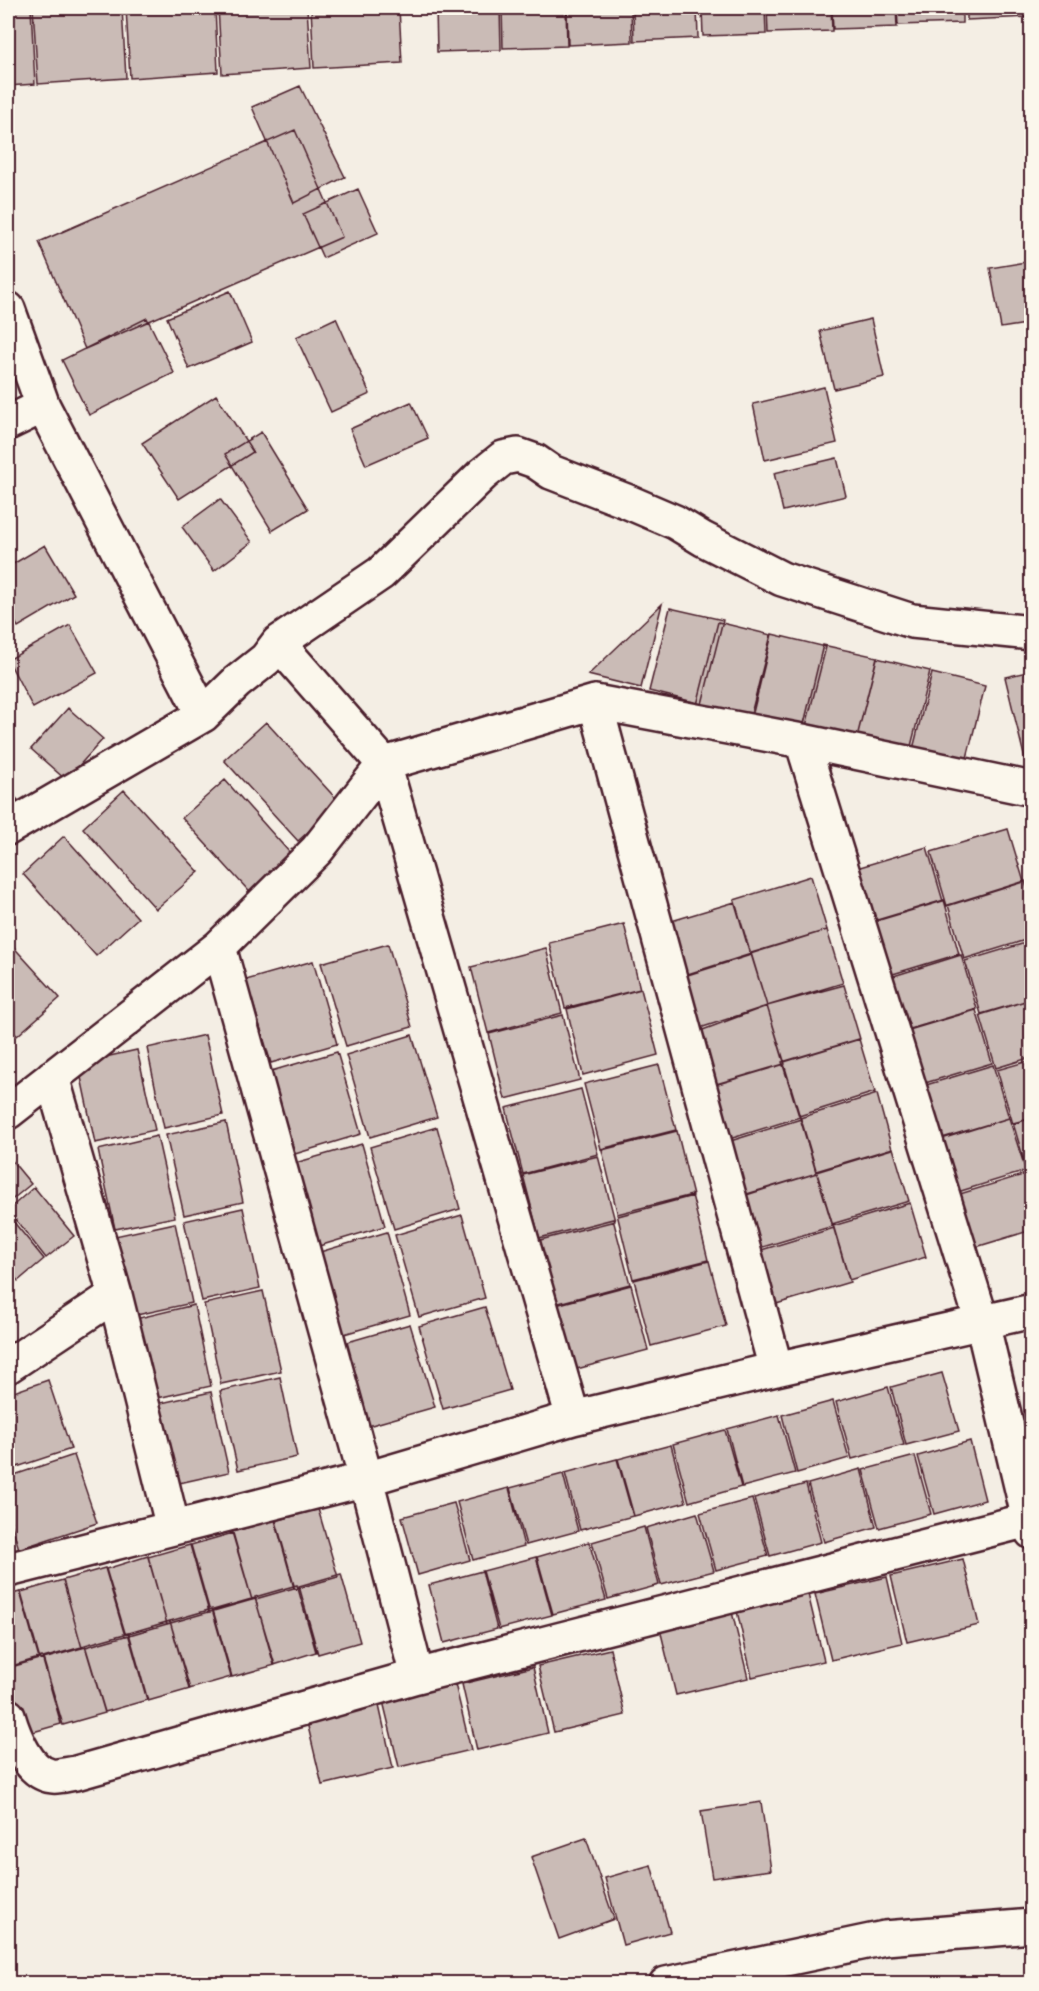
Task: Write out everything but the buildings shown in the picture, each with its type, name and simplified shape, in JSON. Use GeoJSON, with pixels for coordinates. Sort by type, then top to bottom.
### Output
{"type":"FeatureCollection","features":[{"type":"Feature","properties":{"kind":"street"},"geometry":{"type":"LineString","coordinates":[[8,309],[43,405],[203,715]]}},
{"type":"Feature","properties":{"kind":"street"},"geometry":{"type":"LineString","coordinates":[[8,423],[43,405]]}},
{"type":"Feature","properties":{"kind":"street"},"geometry":{"type":"LineString","coordinates":[[8,828],[203,715],[237,682],[266,659],[279,643],[381,573],[483,474],[503,458],[518,455],[535,461],[551,472],[675,522],[703,539],[782,579],[912,621],[1032,633]]}},
{"type":"Feature","properties":{"kind":"street"},"geometry":{"type":"LineString","coordinates":[[279,643],[384,764],[573,1418]]}},
{"type":"Feature","properties":{"kind":"street"},"geometry":{"type":"LineString","coordinates":[[595,702],[776,1369]]}},
{"type":"Feature","properties":{"kind":"street"},"geometry":{"type":"LineString","coordinates":[[8,1112],[219,947],[317,850],[384,764],[595,702],[802,741],[1032,789]]}},
{"type":"Feature","properties":{"kind":"street"},"geometry":{"type":"LineString","coordinates":[[8,1716],[14,1736],[25,1755],[41,1773],[52,1776],[76,1773],[417,1676],[1030,1526],[982,1322],[802,741]]}},
{"type":"Feature","properties":{"kind":"street"},"geometry":{"type":"LineString","coordinates":[[219,947],[366,1479],[417,1676]]}},
{"type":"Feature","properties":{"kind":"street"},"geometry":{"type":"LineString","coordinates":[[52,1077],[115,1294],[173,1528]]}},
{"type":"Feature","properties":{"kind":"street"},"geometry":{"type":"LineString","coordinates":[[8,1366],[115,1294]]}},
{"type":"Feature","properties":{"kind":"street"},"geometry":{"type":"LineString","coordinates":[[8,1570],[366,1479],[573,1418],[1032,1311]]}},
{"type":"Feature","properties":{"kind":"street"},"geometry":{"type":"LineString","coordinates":[[666,1983],[885,1938],[1032,1926]]}}]}
